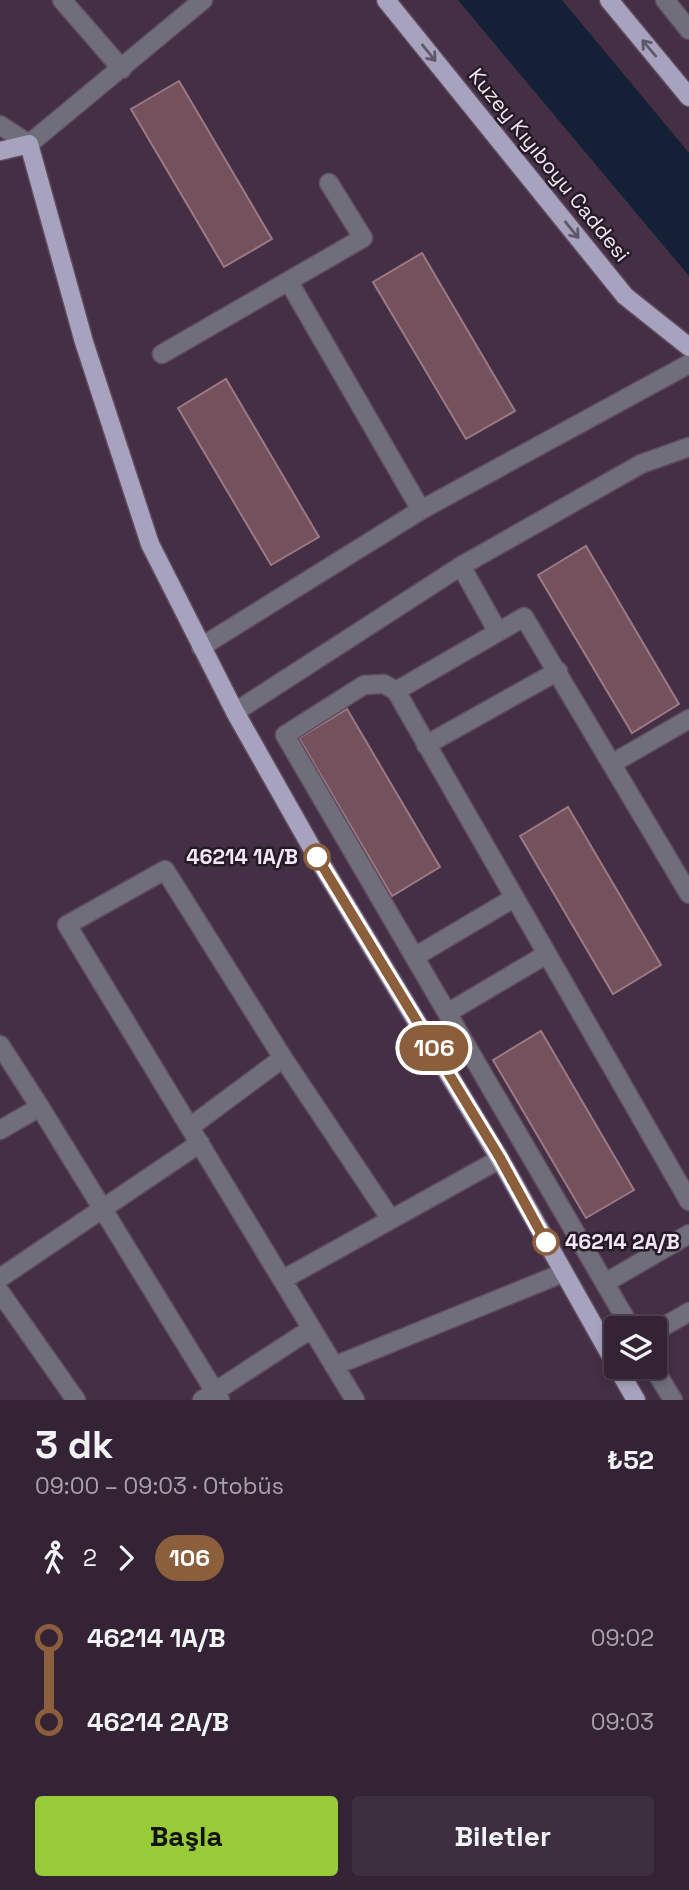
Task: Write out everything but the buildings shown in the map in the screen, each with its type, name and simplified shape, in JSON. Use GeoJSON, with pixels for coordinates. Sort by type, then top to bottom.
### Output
{"type":"FeatureCollection","features":[{"type":"Feature","properties":{"kind":"main road","name":"Kuzey Kıyıboyu Caddesi"},"geometry":{"type":"LineString","coordinates":[[386,0],[625,296],[689,347]]}},
{"type":"Feature","properties":{"kind":"main road"},"geometry":{"type":"LineString","coordinates":[[609,0],[689,97]]}},
{"type":"Feature","properties":{"kind":"main road"},"geometry":{"type":"LineString","coordinates":[[0,151],[29,144],[84,342],[150,544],[201,647],[234,712],[317,857],[500,1158],[604,1345]]}},
{"type":"Feature","properties":{"kind":"main road"},"geometry":{"type":"LineString","coordinates":[[624,1379],[636,1400]]}},
{"type":"Feature","properties":{"kind":"street"},"geometry":{"type":"LineString","coordinates":[[62,0],[122,69]]}},
{"type":"Feature","properties":{"kind":"street"},"geometry":{"type":"LineString","coordinates":[[0,125],[29,144],[203,0]]}},
{"type":"Feature","properties":{"kind":"street"},"geometry":{"type":"LineString","coordinates":[[665,0],[689,30]]}},
{"type":"Feature","properties":{"kind":"street"},"geometry":{"type":"LineString","coordinates":[[162,354],[363,238],[330,183]]}},
{"type":"Feature","properties":{"kind":"street"},"geometry":{"type":"LineString","coordinates":[[289,282],[421,510]]}},
{"type":"Feature","properties":{"kind":"street"},"geometry":{"type":"LineString","coordinates":[[201,647],[421,510],[689,364]]}},
{"type":"Feature","properties":{"kind":"street"},"geometry":{"type":"LineString","coordinates":[[234,712],[461,566],[641,464],[689,447]]}},
{"type":"Feature","properties":{"kind":"street"},"geometry":{"type":"LineString","coordinates":[[461,566],[498,632]]}},
{"type":"Feature","properties":{"kind":"street"},"geometry":{"type":"LineString","coordinates":[[396,691],[524,617],[689,894]]}},
{"type":"Feature","properties":{"kind":"street"},"geometry":{"type":"LineString","coordinates":[[426,745],[558,671]]}},
{"type":"Feature","properties":{"kind":"street"},"geometry":{"type":"LineString","coordinates":[[624,1316],[285,735],[364,685],[384,684],[396,691],[689,1201]]}},
{"type":"Feature","properties":{"kind":"street"},"geometry":{"type":"LineString","coordinates":[[613,763],[689,719]]}},
{"type":"Feature","properties":{"kind":"street"},"geometry":{"type":"LineString","coordinates":[[355,1400],[67,925],[165,870],[283,1058],[390,1218]]}},
{"type":"Feature","properties":{"kind":"street"},"geometry":{"type":"LineString","coordinates":[[416,957],[514,898]]}},
{"type":"Feature","properties":{"kind":"street"},"geometry":{"type":"LineString","coordinates":[[449,1012],[547,954]]}},
{"type":"Feature","properties":{"kind":"street"},"geometry":{"type":"LineString","coordinates":[[0,1045],[40,1107],[212,1397],[311,1329]]}},
{"type":"Feature","properties":{"kind":"street"},"geometry":{"type":"LineString","coordinates":[[0,1278],[100,1210],[195,1135],[283,1058]]}},
{"type":"Feature","properties":{"kind":"street"},"geometry":{"type":"LineString","coordinates":[[0,1130],[40,1107]]}},
{"type":"Feature","properties":{"kind":"street"},"geometry":{"type":"LineString","coordinates":[[282,1280],[500,1158]]}},
{"type":"Feature","properties":{"kind":"street"},"geometry":{"type":"LineString","coordinates":[[605,1283],[689,1234]]}},
{"type":"Feature","properties":{"kind":"street"},"geometry":{"type":"LineString","coordinates":[[334,1366],[563,1273]]}},
{"type":"Feature","properties":{"kind":"street"},"geometry":{"type":"LineString","coordinates":[[0,1292],[76,1400]]}},
{"type":"Feature","properties":{"kind":"street"},"geometry":{"type":"LineString","coordinates":[[667,1325],[689,1312]]}},
{"type":"Feature","properties":{"kind":"street"},"geometry":{"type":"LineString","coordinates":[[660,1379],[673,1400]]}},
{"type":"Feature","properties":{"kind":"water"},"geometry":{"type":"Polygon","coordinates":[[[458,0],[562,0],[689,153],[689,276],[458,0]]]}},
{"type":"Feature","properties":{"kind":"bus line","name":"106"},"geometry":{"type":"LineString","coordinates":[[317,857],[500,1158],[546,1242]]}},
{"type":"Feature","properties":{"kind":"place","name":"46214 1A/B"},"geometry":{"type":"Point","coordinates":[317,857]}},
{"type":"Feature","properties":{"kind":"place","name":"46214 2A/B"},"geometry":{"type":"Point","coordinates":[546,1242]}}]}
